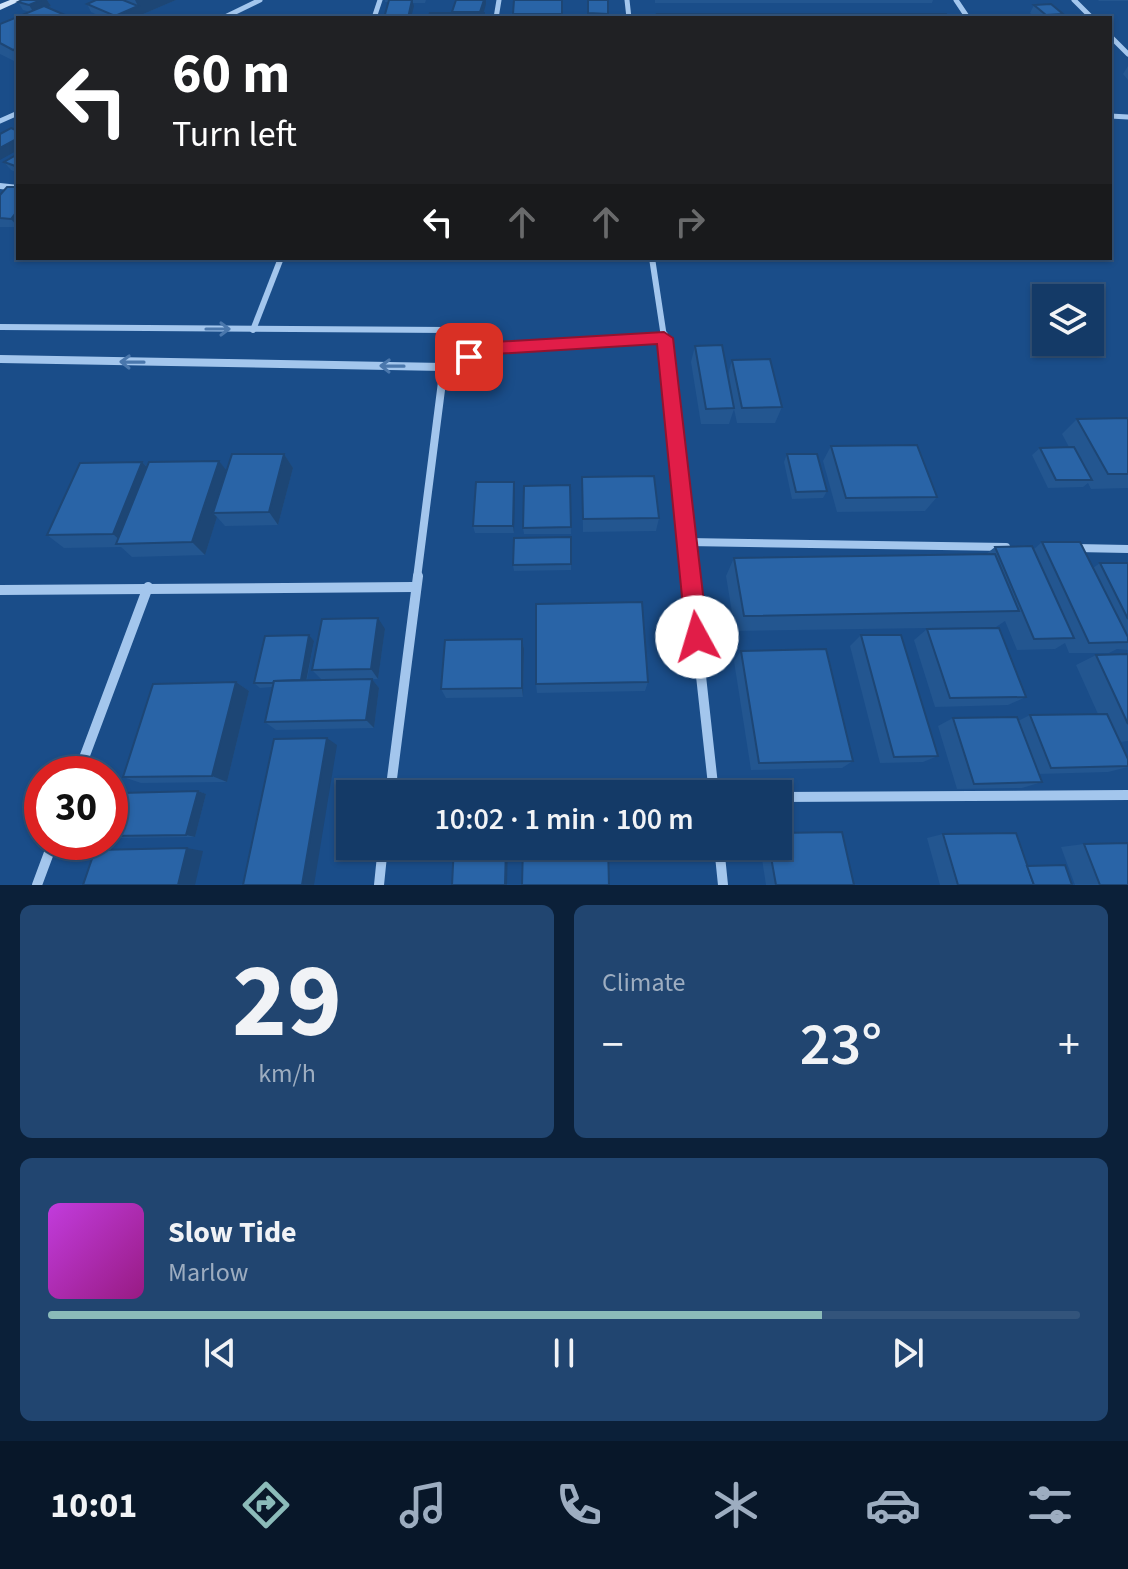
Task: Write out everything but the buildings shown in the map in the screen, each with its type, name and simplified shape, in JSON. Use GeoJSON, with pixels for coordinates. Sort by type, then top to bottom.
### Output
{"type":"FeatureCollection","features":[{"type":"Feature","properties":{"kind":"street"},"geometry":{"type":"LineString","coordinates":[[0,7],[18,0]]}},
{"type":"Feature","properties":{"kind":"street"},"geometry":{"type":"LineString","coordinates":[[227,16],[260,0]]}},
{"type":"Feature","properties":{"kind":"street"},"geometry":{"type":"LineString","coordinates":[[1074,0],[1090,16]]}},
{"type":"Feature","properties":{"kind":"street"},"geometry":{"type":"LineString","coordinates":[[1112,38],[1128,54]]}},
{"type":"Feature","properties":{"kind":"street"},"geometry":{"type":"LineString","coordinates":[[253,330],[280,260]]}},
{"type":"Feature","properties":{"kind":"street"},"geometry":{"type":"LineString","coordinates":[[652,260],[664,338],[712,780]]}},
{"type":"Feature","properties":{"kind":"street"},"geometry":{"type":"LineString","coordinates":[[0,327],[449,330],[494,348]]}},
{"type":"Feature","properties":{"kind":"street"},"geometry":{"type":"LineString","coordinates":[[392,780],[449,330]]}},
{"type":"Feature","properties":{"kind":"street"},"geometry":{"type":"LineString","coordinates":[[0,359],[443,367],[494,348],[664,338]]}},
{"type":"Feature","properties":{"kind":"street"},"geometry":{"type":"LineString","coordinates":[[687,542],[1018,547]]}},
{"type":"Feature","properties":{"kind":"street"},"geometry":{"type":"LineString","coordinates":[[1065,548],[1128,549]]}},
{"type":"Feature","properties":{"kind":"street"},"geometry":{"type":"LineString","coordinates":[[85,756],[148,587]]}},
{"type":"Feature","properties":{"kind":"street"},"geometry":{"type":"LineString","coordinates":[[0,590],[414,587]]}},
{"type":"Feature","properties":{"kind":"street"},"geometry":{"type":"LineString","coordinates":[[792,797],[1128,795]]}},
{"type":"Feature","properties":{"kind":"street"},"geometry":{"type":"LineString","coordinates":[[37,885],[46,860]]}},
{"type":"Feature","properties":{"kind":"street"},"geometry":{"type":"LineString","coordinates":[[379,885],[382,860]]}},
{"type":"Feature","properties":{"kind":"street"},"geometry":{"type":"LineString","coordinates":[[720,860],[723,885]]}},
{"type":"Feature","properties":{"kind":"route"},"geometry":{"type":"LineString","coordinates":[[469,357],[494,348],[664,338],[697,637]]}}]}
